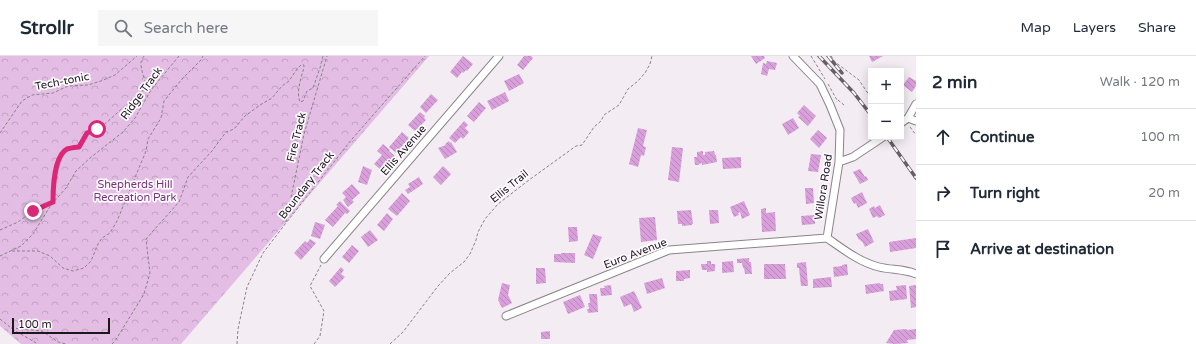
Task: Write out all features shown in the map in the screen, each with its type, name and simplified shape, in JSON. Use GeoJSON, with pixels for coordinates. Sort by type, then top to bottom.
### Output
{"type":"FeatureCollection","features":[{"type":"Feature","properties":{"kind":"street","name":"Ellis Avenue"},"geometry":{"type":"LineString","coordinates":[[324,259],[499,56]]}},
{"type":"Feature","properties":{"kind":"street","name":"Willora Road"},"geometry":{"type":"LineString","coordinates":[[793,56],[820,84],[840,130],[839,162],[827,238]]}},
{"type":"Feature","properties":{"kind":"street"},"geometry":{"type":"LineString","coordinates":[[904,121],[908,118],[916,104]]}},
{"type":"Feature","properties":{"kind":"street"},"geometry":{"type":"LineString","coordinates":[[908,118],[916,121]]}},
{"type":"Feature","properties":{"kind":"street"},"geometry":{"type":"LineString","coordinates":[[839,162],[853,157],[878,140]]}},
{"type":"Feature","properties":{"kind":"street"},"geometry":{"type":"LineString","coordinates":[[827,238],[868,263],[879,267],[916,274]]}},
{"type":"Feature","properties":{"kind":"street","name":"Euro Avenue"},"geometry":{"type":"LineString","coordinates":[[506,316],[669,250],[827,238]]}},
{"type":"Feature","properties":{"kind":"path","name":"Tech-tonic"},"geometry":{"type":"LineString","coordinates":[[0,133],[22,101],[32,95],[53,93],[68,86],[88,85],[101,82],[114,75],[137,56]]}},
{"type":"Feature","properties":{"kind":"path"},"geometry":{"type":"LineString","coordinates":[[144,56],[141,63],[141,70],[148,88],[151,90]]}},
{"type":"Feature","properties":{"kind":"path","name":"Ridge Track"},"geometry":{"type":"LineString","coordinates":[[0,256],[21,246],[32,234],[53,202],[66,188],[76,171],[123,132],[135,118],[151,90],[179,56]]}},
{"type":"Feature","properties":{"kind":"path"},"geometry":{"type":"LineString","coordinates":[[12,250],[38,251],[50,256],[63,268],[73,271],[84,268],[91,261],[98,244],[102,238],[110,233],[117,221],[146,151],[148,139],[160,118],[164,101],[203,56]]}},
{"type":"Feature","properties":{"kind":"path"},"geometry":{"type":"LineString","coordinates":[[112,344],[144,294],[150,273],[146,239],[180,202],[188,177],[226,132],[234,129],[246,116],[272,98],[282,86],[289,81],[301,65],[304,65],[304,68],[298,94],[300,102],[303,101],[307,91],[313,88],[323,56]]}},
{"type":"Feature","properties":{"kind":"path","name":"Fire Track"},"geometry":{"type":"LineString","coordinates":[[286,223],[304,134],[327,56]]}},
{"type":"Feature","properties":{"kind":"path","name":"Boundary Track"},"geometry":{"type":"LineString","coordinates":[[237,344],[238,329],[247,287],[263,253],[352,139],[425,56]]}},
{"type":"Feature","properties":{"kind":"path","name":"Ellis Trail"},"geometry":{"type":"LineString","coordinates":[[390,344],[403,332],[438,286],[450,273],[464,262],[470,254],[478,232],[485,219],[498,204],[576,146],[582,145],[604,115],[619,105],[628,89],[645,73],[652,56]]}},
{"type":"Feature","properties":{"kind":"path"},"geometry":{"type":"LineString","coordinates":[[831,56],[835,62],[859,80],[868,94]]}},
{"type":"Feature","properties":{"kind":"path"},"geometry":{"type":"LineString","coordinates":[[0,230],[18,222],[33,211],[53,202],[52,185],[61,156],[66,150],[79,147],[87,133],[106,123],[138,94],[148,88]]}},
{"type":"Feature","properties":{"kind":"path"},"geometry":{"type":"LineString","coordinates":[[837,100],[844,105]]}},
{"type":"Feature","properties":{"kind":"path"},"geometry":{"type":"LineString","coordinates":[[314,344],[320,336],[324,311],[310,286],[324,259]]}},
{"type":"Feature","properties":{"kind":"path"},"geometry":{"type":"LineString","coordinates":[[0,319],[11,328],[38,344]]}},
{"type":"Feature","properties":{"kind":"path"},"geometry":{"type":"LineString","coordinates":[[11,328],[42,332],[58,342],[66,344]]}},
{"type":"Feature","properties":{"kind":"path"},"geometry":{"type":"LineString","coordinates":[[234,344],[237,341]]}},
{"type":"Feature","properties":{"kind":"green space","name":"Shepherds Hill Recreation Park"},"geometry":{"type":"Polygon","coordinates":[[[0,56],[429,56],[181,344],[21,344],[0,326],[0,56]]]}},
{"type":"Feature","properties":{"kind":"building"},"geometry":{"type":"Polygon","coordinates":[[[463,56],[473,64],[467,71],[462,72],[457,78],[450,72],[463,56]]]}},
{"type":"Feature","properties":{"kind":"building"},"geometry":{"type":"Polygon","coordinates":[[[524,56],[531,56],[533,58],[523,70],[517,65],[524,56]]]}},
{"type":"Feature","properties":{"kind":"building"},"geometry":{"type":"Polygon","coordinates":[[[751,56],[764,56],[765,58],[756,64],[751,56]]]}},
{"type":"Feature","properties":{"kind":"building"},"geometry":{"type":"Polygon","coordinates":[[[869,56],[883,56],[872,62],[869,56]]]}},
{"type":"Feature","properties":{"kind":"building"},"geometry":{"type":"Polygon","coordinates":[[[767,61],[777,63],[775,70],[769,69],[767,76],[761,74],[763,63],[766,64],[767,61]]]}},
{"type":"Feature","properties":{"kind":"building"},"geometry":{"type":"Polygon","coordinates":[[[519,74],[524,83],[509,91],[504,81],[519,74]]]}},
{"type":"Feature","properties":{"kind":"building"},"geometry":{"type":"Polygon","coordinates":[[[909,77],[916,81],[916,86],[912,92],[904,86],[909,77]]]}},
{"type":"Feature","properties":{"kind":"building"},"geometry":{"type":"Polygon","coordinates":[[[505,92],[509,101],[492,110],[487,101],[505,92]]]}},
{"type":"Feature","properties":{"kind":"building"},"geometry":{"type":"Polygon","coordinates":[[[431,94],[438,100],[426,113],[420,107],[431,94]]]}},
{"type":"Feature","properties":{"kind":"building"},"geometry":{"type":"Polygon","coordinates":[[[479,102],[486,108],[474,122],[467,116],[479,102]]]}},
{"type":"Feature","properties":{"kind":"building"},"geometry":{"type":"Polygon","coordinates":[[[804,105],[816,116],[808,126],[798,117],[800,116],[797,113],[804,105]]]}},
{"type":"Feature","properties":{"kind":"building"},"geometry":{"type":"Polygon","coordinates":[[[420,112],[425,116],[424,118],[426,120],[415,131],[408,125],[420,112]]]}},
{"type":"Feature","properties":{"kind":"building"},"geometry":{"type":"Polygon","coordinates":[[[793,118],[799,128],[788,135],[782,124],[793,118]]]}},
{"type":"Feature","properties":{"kind":"building"},"geometry":{"type":"Polygon","coordinates":[[[464,121],[468,125],[465,128],[469,132],[463,139],[461,137],[455,143],[449,138],[464,121]]]}},
{"type":"Feature","properties":{"kind":"building"},"geometry":{"type":"Polygon","coordinates":[[[638,128],[647,130],[643,146],[646,147],[644,156],[641,155],[638,167],[629,164],[638,128]]]}},
{"type":"Feature","properties":{"kind":"building"},"geometry":{"type":"Polygon","coordinates":[[[818,130],[827,138],[819,148],[810,139],[818,130]]]}},
{"type":"Feature","properties":{"kind":"building"},"geometry":{"type":"Polygon","coordinates":[[[402,132],[409,138],[396,153],[389,147],[402,132]]]}},
{"type":"Feature","properties":{"kind":"building"},"geometry":{"type":"Polygon","coordinates":[[[449,141],[457,152],[445,159],[438,148],[446,145],[445,144],[449,141]]]}},
{"type":"Feature","properties":{"kind":"building"},"geometry":{"type":"Polygon","coordinates":[[[383,144],[395,156],[382,171],[374,164],[382,155],[377,151],[383,144]]]}},
{"type":"Feature","properties":{"kind":"building"},"geometry":{"type":"Polygon","coordinates":[[[672,147],[683,148],[679,182],[668,180],[672,147]]]}},
{"type":"Feature","properties":{"kind":"building"},"geometry":{"type":"Polygon","coordinates":[[[703,151],[703,155],[705,155],[705,152],[714,151],[717,162],[695,165],[694,157],[697,157],[697,152],[703,151]]]}},
{"type":"Feature","properties":{"kind":"building"},"geometry":{"type":"Polygon","coordinates":[[[811,154],[821,155],[818,172],[808,171],[811,154]]]}},
{"type":"Feature","properties":{"kind":"building"},"geometry":{"type":"Polygon","coordinates":[[[741,157],[741,168],[723,169],[722,158],[741,157]]]}},
{"type":"Feature","properties":{"kind":"building"},"geometry":{"type":"Polygon","coordinates":[[[363,166],[372,170],[367,185],[358,182],[363,166]]]}},
{"type":"Feature","properties":{"kind":"building"},"geometry":{"type":"Polygon","coordinates":[[[443,166],[451,174],[441,185],[433,177],[443,166]]]}},
{"type":"Feature","properties":{"kind":"building"},"geometry":{"type":"Polygon","coordinates":[[[860,169],[868,180],[860,184],[853,172],[860,169]]]}},
{"type":"Feature","properties":{"kind":"building"},"geometry":{"type":"Polygon","coordinates":[[[419,177],[423,184],[408,194],[405,190],[410,187],[408,184],[419,177]]]}},
{"type":"Feature","properties":{"kind":"building"},"geometry":{"type":"Polygon","coordinates":[[[352,184],[360,193],[352,200],[354,202],[348,207],[343,200],[346,197],[342,193],[352,184]]]}},
{"type":"Feature","properties":{"kind":"building"},"geometry":{"type":"Polygon","coordinates":[[[805,188],[813,188],[814,203],[806,204],[805,188]]]}},
{"type":"Feature","properties":{"kind":"building"},"geometry":{"type":"Polygon","coordinates":[[[862,192],[867,203],[858,208],[856,203],[854,204],[851,198],[862,192]]]}},
{"type":"Feature","properties":{"kind":"building"},"geometry":{"type":"Polygon","coordinates":[[[402,193],[410,201],[397,216],[388,209],[402,193]]]}},
{"type":"Feature","properties":{"kind":"building"},"geometry":{"type":"Polygon","coordinates":[[[340,201],[350,211],[347,214],[345,213],[333,227],[325,220],[338,206],[336,205],[340,201]]]}},
{"type":"Feature","properties":{"kind":"building"},"geometry":{"type":"Polygon","coordinates":[[[744,201],[750,215],[742,219],[740,212],[738,213],[739,215],[734,217],[730,207],[744,201]]]}},
{"type":"Feature","properties":{"kind":"building"},"geometry":{"type":"Polygon","coordinates":[[[880,205],[885,215],[879,218],[877,216],[873,218],[869,209],[880,205]]]}},
{"type":"Feature","properties":{"kind":"building"},"geometry":{"type":"Polygon","coordinates":[[[766,208],[766,213],[775,212],[776,231],[762,232],[761,209],[766,208]]]}},
{"type":"Feature","properties":{"kind":"building"},"geometry":{"type":"Polygon","coordinates":[[[691,210],[693,224],[682,226],[682,224],[678,224],[677,211],[691,210]]]}},
{"type":"Feature","properties":{"kind":"building"},"geometry":{"type":"Polygon","coordinates":[[[709,210],[718,210],[719,223],[710,224],[709,210]]]}},
{"type":"Feature","properties":{"kind":"building"},"geometry":{"type":"Polygon","coordinates":[[[387,213],[393,219],[384,231],[377,225],[387,213]]]}},
{"type":"Feature","properties":{"kind":"building"},"geometry":{"type":"Polygon","coordinates":[[[815,215],[815,224],[802,225],[801,216],[815,215]]]}},
{"type":"Feature","properties":{"kind":"building"},"geometry":{"type":"Polygon","coordinates":[[[655,217],[657,240],[641,242],[639,218],[655,217]]]}},
{"type":"Feature","properties":{"kind":"building"},"geometry":{"type":"Polygon","coordinates":[[[315,222],[325,225],[320,239],[311,236],[315,222]]]}},
{"type":"Feature","properties":{"kind":"building"},"geometry":{"type":"Polygon","coordinates":[[[568,227],[577,227],[578,241],[569,242],[568,227]]]}},
{"type":"Feature","properties":{"kind":"building"},"geometry":{"type":"Polygon","coordinates":[[[868,229],[874,242],[865,247],[856,234],[868,229]]]}},
{"type":"Feature","properties":{"kind":"building"},"geometry":{"type":"Polygon","coordinates":[[[370,230],[378,240],[368,247],[361,237],[370,230]]]}},
{"type":"Feature","properties":{"kind":"building"},"geometry":{"type":"Polygon","coordinates":[[[593,234],[602,237],[593,259],[584,255],[593,234]]]}},
{"type":"Feature","properties":{"kind":"building"},"geometry":{"type":"Polygon","coordinates":[[[916,238],[916,248],[890,252],[889,242],[916,238]]]}},
{"type":"Feature","properties":{"kind":"building"},"geometry":{"type":"Polygon","coordinates":[[[310,239],[316,243],[301,260],[294,253],[305,241],[307,243],[310,239]]]}},
{"type":"Feature","properties":{"kind":"building"},"geometry":{"type":"Polygon","coordinates":[[[352,245],[359,251],[349,263],[342,257],[352,245]]]}},
{"type":"Feature","properties":{"kind":"building"},"geometry":{"type":"Polygon","coordinates":[[[575,253],[575,263],[554,262],[554,254],[575,253]]]}},
{"type":"Feature","properties":{"kind":"building"},"geometry":{"type":"Polygon","coordinates":[[[749,258],[749,262],[751,262],[752,274],[745,274],[742,263],[737,263],[737,259],[749,258]]]}},
{"type":"Feature","properties":{"kind":"building"},"geometry":{"type":"Polygon","coordinates":[[[707,261],[711,261],[711,264],[715,264],[715,271],[707,272],[707,270],[702,270],[701,264],[707,264],[707,261]]]}},
{"type":"Feature","properties":{"kind":"building"},"geometry":{"type":"Polygon","coordinates":[[[733,261],[734,272],[722,273],[722,262],[733,261]]]}},
{"type":"Feature","properties":{"kind":"building"},"geometry":{"type":"Polygon","coordinates":[[[806,262],[808,286],[801,286],[797,263],[806,262]]]}},
{"type":"Feature","properties":{"kind":"building"},"geometry":{"type":"Polygon","coordinates":[[[764,264],[785,264],[786,279],[764,279],[764,264]]]}},
{"type":"Feature","properties":{"kind":"building"},"geometry":{"type":"Polygon","coordinates":[[[847,264],[848,275],[834,277],[833,267],[847,264]]]}},
{"type":"Feature","properties":{"kind":"building"},"geometry":{"type":"Polygon","coordinates":[[[341,267],[344,270],[341,274],[345,277],[335,287],[329,281],[341,267]]]}},
{"type":"Feature","properties":{"kind":"building"},"geometry":{"type":"Polygon","coordinates":[[[536,268],[545,268],[546,283],[536,284],[536,268]]]}},
{"type":"Feature","properties":{"kind":"building"},"geometry":{"type":"Polygon","coordinates":[[[690,270],[690,278],[684,279],[684,281],[676,281],[676,271],[690,270]]]}},
{"type":"Feature","properties":{"kind":"building"},"geometry":{"type":"Polygon","coordinates":[[[831,277],[832,287],[813,288],[813,279],[831,277]]]}},
{"type":"Feature","properties":{"kind":"building"},"geometry":{"type":"Polygon","coordinates":[[[662,278],[665,288],[647,294],[644,283],[662,278]]]}},
{"type":"Feature","properties":{"kind":"building"},"geometry":{"type":"Polygon","coordinates":[[[502,283],[510,285],[508,295],[512,303],[502,308],[498,300],[502,283]]]}},
{"type":"Feature","properties":{"kind":"building"},"geometry":{"type":"Polygon","coordinates":[[[883,284],[884,291],[866,294],[865,285],[883,284]]]}},
{"type":"Feature","properties":{"kind":"building"},"geometry":{"type":"Polygon","coordinates":[[[611,285],[612,295],[601,296],[600,288],[605,288],[604,286],[611,285]]]}},
{"type":"Feature","properties":{"kind":"building"},"geometry":{"type":"Polygon","coordinates":[[[906,285],[907,299],[890,301],[889,291],[897,290],[896,286],[906,285]]]}},
{"type":"Feature","properties":{"kind":"building"},"geometry":{"type":"Polygon","coordinates":[[[916,285],[916,307],[911,308],[909,286],[916,285]]]}},
{"type":"Feature","properties":{"kind":"building"},"geometry":{"type":"Polygon","coordinates":[[[634,291],[642,308],[634,312],[631,304],[624,307],[620,297],[634,291]]]}},
{"type":"Feature","properties":{"kind":"building"},"geometry":{"type":"Polygon","coordinates":[[[589,294],[597,294],[598,312],[588,313],[588,303],[590,303],[589,294]]]}},
{"type":"Feature","properties":{"kind":"building"},"geometry":{"type":"Polygon","coordinates":[[[580,295],[585,307],[568,314],[563,302],[580,295]]]}},
{"type":"Feature","properties":{"kind":"building"},"geometry":{"type":"Polygon","coordinates":[[[916,329],[916,339],[907,340],[908,343],[886,343],[894,330],[916,329]]]}},
{"type":"Feature","properties":{"kind":"building"},"geometry":{"type":"Polygon","coordinates":[[[550,331],[550,339],[541,339],[541,332],[550,331]]]}},
{"type":"Feature","properties":{"kind":"railway"},"geometry":{"type":"LineString","coordinates":[[819,56],[854,93],[868,111]]}},
{"type":"Feature","properties":{"kind":"railway"},"geometry":{"type":"LineString","coordinates":[[828,56],[842,73]]}},
{"type":"Feature","properties":{"kind":"railway"},"geometry":{"type":"LineString","coordinates":[[889,140],[916,178]]}},
{"type":"Feature","properties":{"kind":"route"},"geometry":{"type":"LineString","coordinates":[[33,211],[53,202],[52,185],[61,156],[66,150],[79,147],[87,133],[97,129]]}}]}
